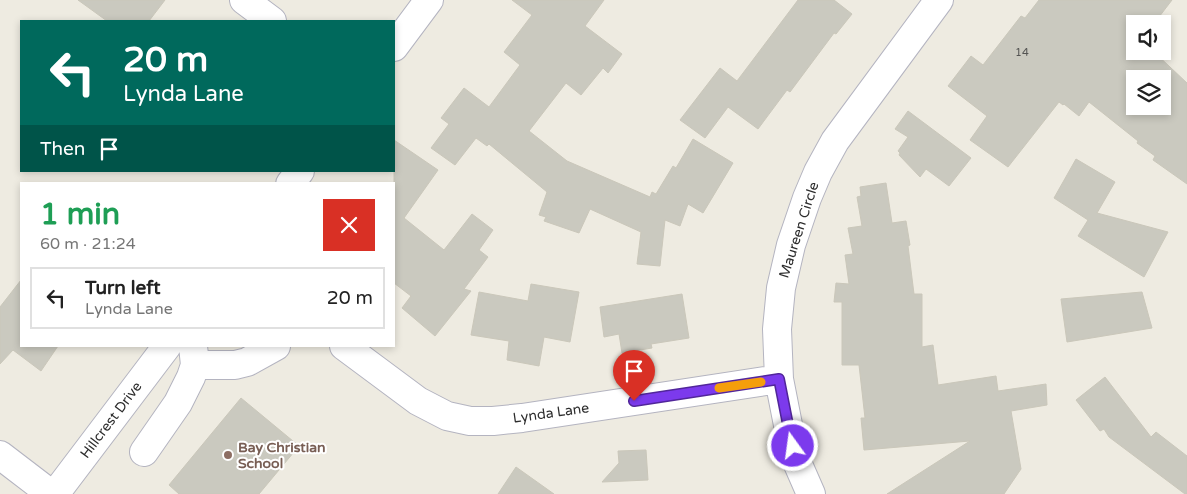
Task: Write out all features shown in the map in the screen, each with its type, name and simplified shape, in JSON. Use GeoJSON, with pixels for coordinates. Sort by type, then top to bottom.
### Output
{"type":"FeatureCollection","features":[{"type":"Feature","properties":{"kind":"street"},"geometry":{"type":"LineString","coordinates":[[244,0],[271,20]]}},
{"type":"Feature","properties":{"kind":"street"},"geometry":{"type":"LineString","coordinates":[[395,46],[429,0]]}},
{"type":"Feature","properties":{"kind":"street","name":"Maureen Circle"},"geometry":{"type":"LineString","coordinates":[[811,494],[798,462],[789,430],[779,379],[777,329],[781,288],[791,245],[818,172],[835,142],[939,0]]}},
{"type":"Feature","properties":{"kind":"street"},"geometry":{"type":"LineString","coordinates":[[292,182],[299,172]]}},
{"type":"Feature","properties":{"kind":"street","name":"Hillcrest Drive"},"geometry":{"type":"LineString","coordinates":[[53,494],[166,347]]}},
{"type":"Feature","properties":{"kind":"street"},"geometry":{"type":"LineString","coordinates":[[144,452],[178,403],[191,377],[194,356],[235,365],[247,362],[274,347]]}},
{"type":"Feature","properties":{"kind":"street","name":"Lynda Lane"},"geometry":{"type":"LineString","coordinates":[[345,347],[418,401],[447,416],[470,422],[493,422],[522,418],[779,379]]}},
{"type":"Feature","properties":{"kind":"street"},"geometry":{"type":"LineString","coordinates":[[0,455],[53,494]]}},
{"type":"Feature","properties":{"kind":"building"},"geometry":{"type":"Polygon","coordinates":[[[78,0],[165,0],[150,20],[106,20],[78,0]]]}},
{"type":"Feature","properties":{"kind":"building"},"geometry":{"type":"Polygon","coordinates":[[[512,0],[604,0],[585,26],[622,54],[608,73],[603,68],[581,95],[566,83],[529,131],[567,161],[650,197],[652,192],[656,194],[673,166],[676,168],[693,139],[733,163],[703,213],[688,204],[680,226],[665,220],[660,266],[637,264],[641,232],[590,209],[579,233],[544,221],[546,217],[539,215],[547,192],[489,144],[487,146],[476,138],[455,165],[431,148],[449,124],[441,118],[464,88],[489,107],[520,65],[504,52],[532,15],[512,0]]]}},
{"type":"Feature","properties":{"kind":"building"},"geometry":{"type":"Polygon","coordinates":[[[798,0],[834,0],[852,14],[836,34],[834,33],[790,92],[787,90],[758,129],[728,107],[705,138],[680,120],[720,68],[737,81],[798,0]]]}},
{"type":"Feature","properties":{"kind":"building"},"geometry":{"type":"Polygon","coordinates":[[[1039,0],[1172,0],[1161,15],[1126,15],[1126,60],[1163,60],[1187,83],[1187,184],[1153,160],[1155,156],[1089,102],[1079,116],[1059,102],[1008,167],[970,140],[987,116],[948,86],[971,56],[983,65],[1021,16],[1025,18],[1039,0]]]}},
{"type":"Feature","properties":{"kind":"building"},"geometry":{"type":"Polygon","coordinates":[[[908,111],[971,158],[949,186],[926,169],[920,177],[899,155],[898,151],[908,137],[895,129],[908,111]]]}},
{"type":"Feature","properties":{"kind":"building"},"geometry":{"type":"Polygon","coordinates":[[[395,141],[438,170],[404,218],[444,250],[472,214],[493,230],[479,250],[488,257],[464,289],[471,291],[435,336],[402,308],[411,296],[395,284],[395,141]]]}},
{"type":"Feature","properties":{"kind":"building"},"geometry":{"type":"Polygon","coordinates":[[[1076,159],[1115,182],[1097,213],[1168,232],[1144,277],[1078,236],[1088,220],[1054,198],[1076,159]]]}},
{"type":"Feature","properties":{"kind":"building"},"geometry":{"type":"Polygon","coordinates":[[[886,183],[892,223],[906,221],[914,294],[922,294],[922,347],[933,345],[938,385],[996,376],[998,391],[1046,384],[1047,405],[1011,411],[1021,469],[1004,494],[887,494],[970,441],[864,450],[861,418],[865,418],[859,365],[842,365],[842,302],[834,302],[836,283],[849,284],[845,255],[853,254],[848,228],[862,226],[857,197],[861,196],[860,187],[886,183]]]}},
{"type":"Feature","properties":{"kind":"building"},"geometry":{"type":"Polygon","coordinates":[[[20,281],[20,347],[57,347],[41,371],[13,350],[0,364],[0,307],[20,281]]]}},
{"type":"Feature","properties":{"kind":"building"},"geometry":{"type":"Polygon","coordinates":[[[531,284],[579,292],[570,342],[544,337],[539,366],[507,360],[509,341],[471,335],[479,292],[528,301],[531,284]]]}},
{"type":"Feature","properties":{"kind":"building"},"geometry":{"type":"Polygon","coordinates":[[[1142,292],[1152,328],[1067,342],[1061,299],[1142,292]]]}},
{"type":"Feature","properties":{"kind":"building"},"geometry":{"type":"Polygon","coordinates":[[[682,294],[689,338],[651,344],[652,348],[622,353],[619,334],[604,337],[600,307],[682,294]]]}},
{"type":"Feature","properties":{"kind":"building"},"geometry":{"type":"Polygon","coordinates":[[[1105,377],[1151,437],[1156,432],[1187,456],[1187,494],[1109,437],[1104,429],[1100,431],[1076,400],[1105,377]]]}},
{"type":"Feature","properties":{"kind":"building"},"geometry":{"type":"Polygon","coordinates":[[[241,398],[299,446],[259,494],[179,494],[169,485],[241,398]]]}},
{"type":"Feature","properties":{"kind":"building"},"geometry":{"type":"Polygon","coordinates":[[[646,450],[648,480],[602,482],[619,463],[618,451],[646,450]]]}},
{"type":"Feature","properties":{"kind":"building"},"geometry":{"type":"Polygon","coordinates":[[[516,467],[554,494],[498,494],[516,467]]]}},
{"type":"Feature","properties":{"kind":"slow traffic"},"geometry":{"type":"LineString","coordinates":[[719,388],[761,382]]}},
{"type":"Feature","properties":{"kind":"place","name":"Bay Christian School"},"geometry":{"type":"Point","coordinates":[228,455]}},
{"type":"Feature","properties":{"kind":"route"},"geometry":{"type":"LineString","coordinates":[[634,401],[779,379],[793,446]]}}]}
